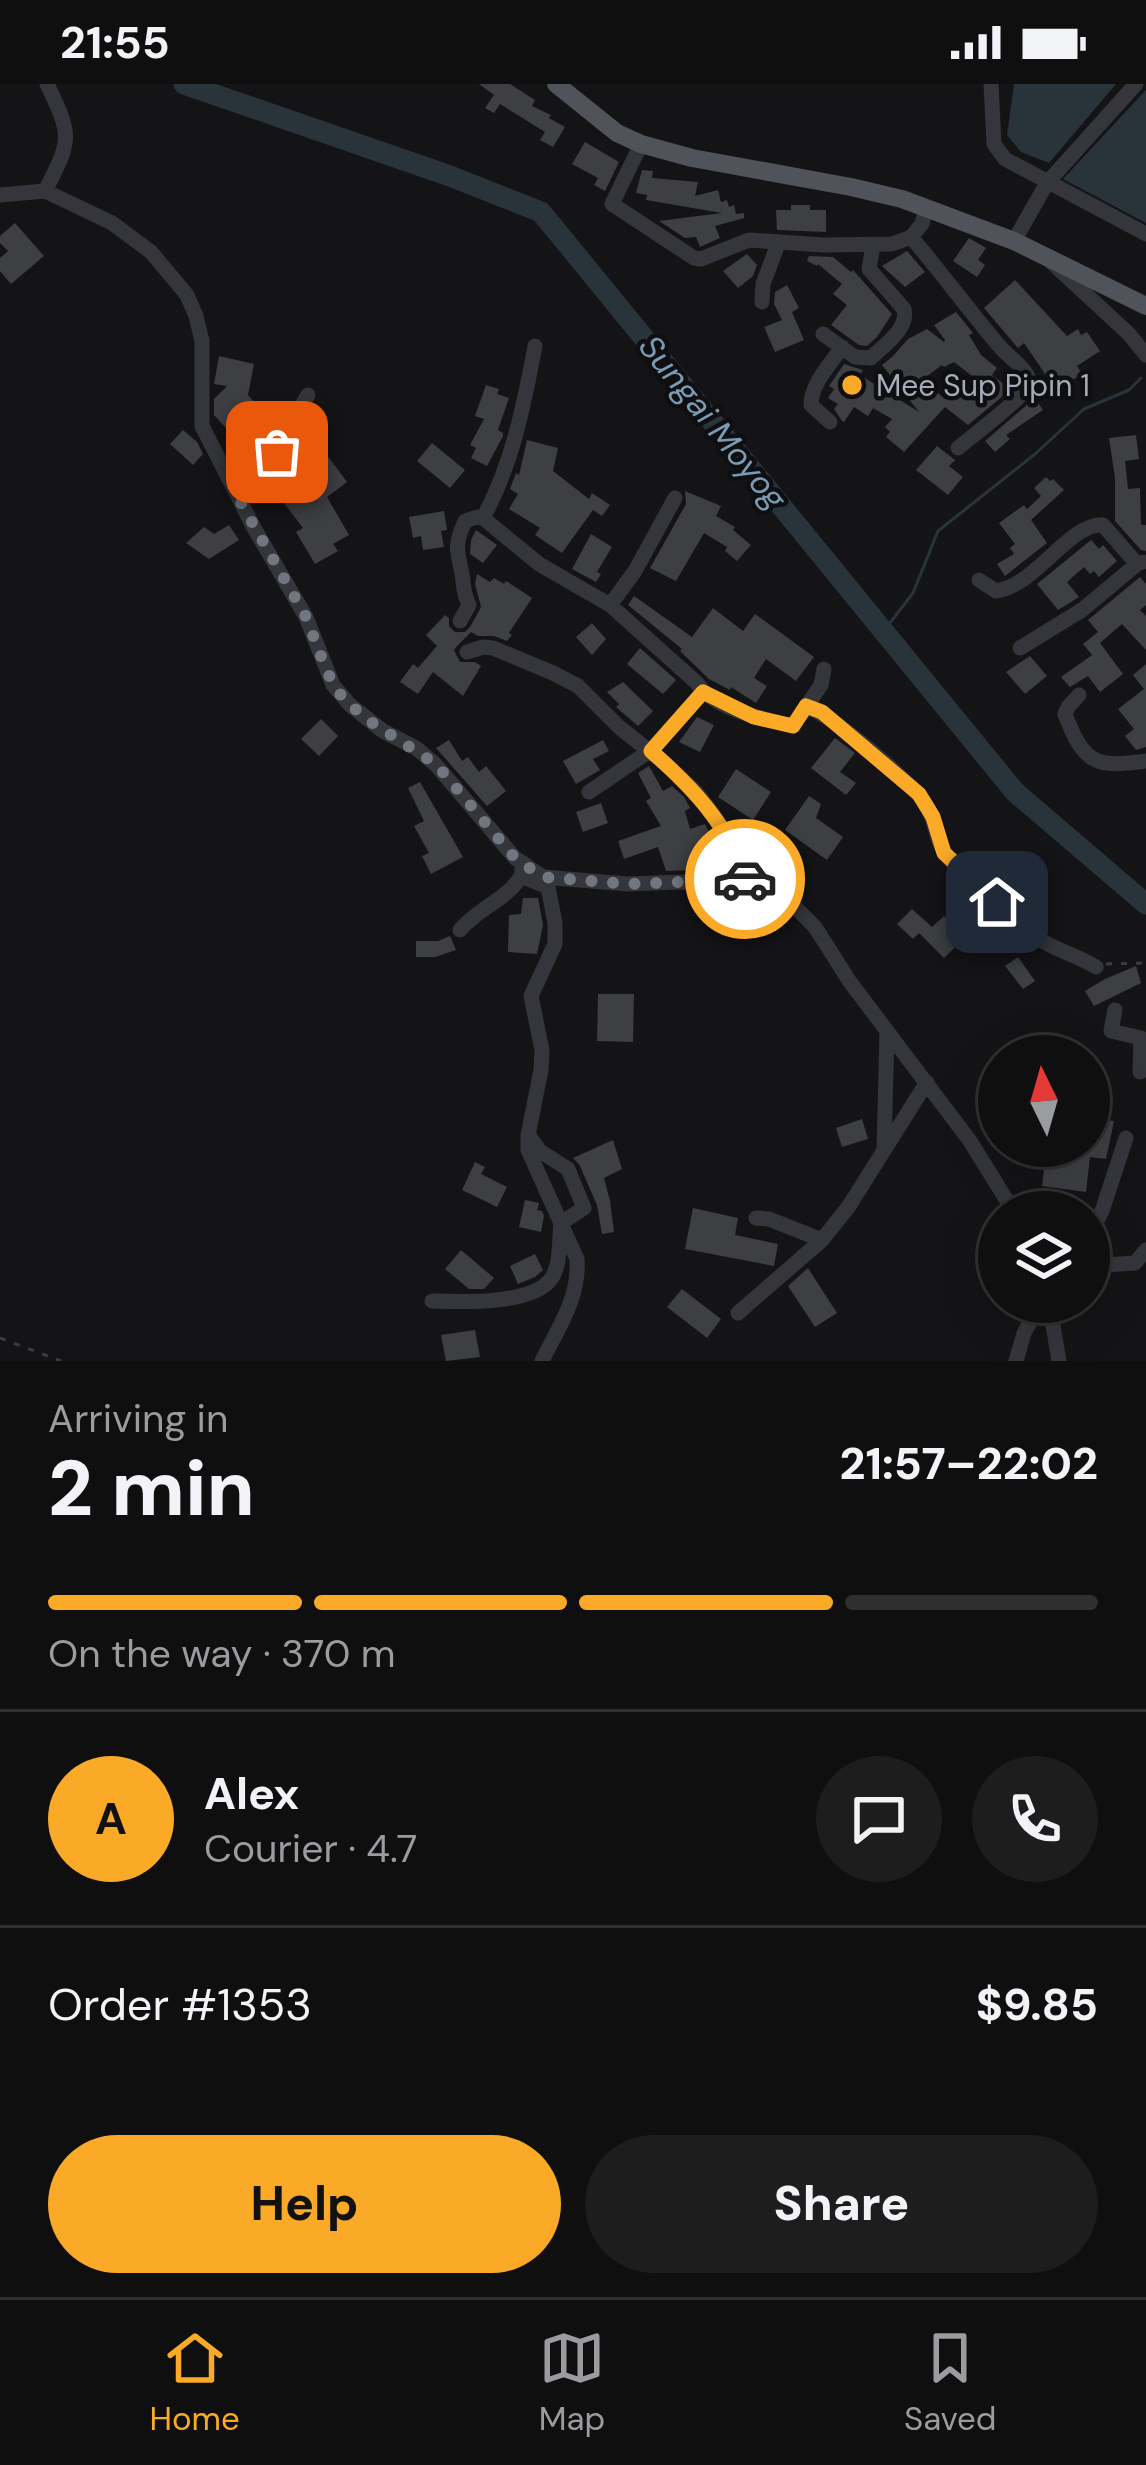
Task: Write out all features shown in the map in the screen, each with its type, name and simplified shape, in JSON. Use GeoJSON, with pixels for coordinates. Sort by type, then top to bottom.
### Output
{"type":"FeatureCollection","features":[{"type":"Feature","properties":{"kind":"main road"},"geometry":{"type":"LineString","coordinates":[[556,84],[617,133],[641,144],[851,187],[926,208],[1014,241],[1146,306]]}},
{"type":"Feature","properties":{"kind":"street"},"geometry":{"type":"LineString","coordinates":[[45,191],[67,141],[67,126],[47,84]]}},
{"type":"Feature","properties":{"kind":"street"},"geometry":{"type":"LineString","coordinates":[[992,84],[994,144],[1005,159],[1146,234]]}},
{"type":"Feature","properties":{"kind":"street"},"geometry":{"type":"LineString","coordinates":[[1014,241],[1047,183],[1136,84]]}},
{"type":"Feature","properties":{"kind":"street"},"geometry":{"type":"LineString","coordinates":[[641,144],[612,204],[694,258],[710,257],[749,240],[873,246],[901,242],[922,224],[926,208]]}},
{"type":"Feature","properties":{"kind":"street"},"geometry":{"type":"LineString","coordinates":[[0,195],[45,191],[112,223],[151,252],[188,296],[202,341],[202,426],[306,617],[342,697],[365,718],[436,764],[522,870],[548,887],[555,944],[531,996],[542,1050],[529,1150],[577,1259],[578,1273],[575,1292],[542,1361]]}},
{"type":"Feature","properties":{"kind":"street"},"geometry":{"type":"LineString","coordinates":[[911,237],[1029,382],[1012,403],[958,448]]}},
{"type":"Feature","properties":{"kind":"street"},"geometry":{"type":"LineString","coordinates":[[762,302],[763,284],[778,244]]}},
{"type":"Feature","properties":{"kind":"street"},"geometry":{"type":"LineString","coordinates":[[823,334],[855,357],[871,358],[904,325],[904,309],[869,269],[873,246]]}},
{"type":"Feature","properties":{"kind":"street"},"geometry":{"type":"LineString","coordinates":[[1045,256],[1130,334],[1146,356]]}},
{"type":"Feature","properties":{"kind":"street"},"geometry":{"type":"LineString","coordinates":[[483,518],[510,459],[535,346]]}},
{"type":"Feature","properties":{"kind":"street"},"geometry":{"type":"LineString","coordinates":[[830,422],[811,405],[810,398],[842,347]]}},
{"type":"Feature","properties":{"kind":"street"},"geometry":{"type":"LineString","coordinates":[[240,501],[261,482],[308,395]]}},
{"type":"Feature","properties":{"kind":"street"},"geometry":{"type":"LineString","coordinates":[[610,605],[635,572],[675,498]]}},
{"type":"Feature","properties":{"kind":"street"},"geometry":{"type":"LineString","coordinates":[[460,621],[469,605],[462,594],[456,543],[465,521],[483,518],[550,572],[610,605],[703,692],[754,717],[793,726],[821,685],[824,669]]}},
{"type":"Feature","properties":{"kind":"street"},"geometry":{"type":"LineString","coordinates":[[979,580],[996,591],[1010,589],[1086,527],[1097,524],[1141,563],[1082,610],[1020,648]]}},
{"type":"Feature","properties":{"kind":"street"},"geometry":{"type":"LineString","coordinates":[[467,652],[493,648],[567,680],[593,699],[707,806],[738,856],[746,885]]}},
{"type":"Feature","properties":{"kind":"street"},"geometry":{"type":"LineString","coordinates":[[590,792],[651,751],[703,692]]}},
{"type":"Feature","properties":{"kind":"street"},"geometry":{"type":"LineString","coordinates":[[1079,695],[1065,714],[1093,760],[1109,765],[1146,760]]}},
{"type":"Feature","properties":{"kind":"street"},"geometry":{"type":"LineString","coordinates":[[806,706],[848,732],[919,794],[933,817],[944,853],[1023,927],[1096,967]]}},
{"type":"Feature","properties":{"kind":"street"},"geometry":{"type":"LineString","coordinates":[[522,870],[543,877],[627,884],[765,885],[782,895],[814,927],[970,1141],[1001,1191]]}},
{"type":"Feature","properties":{"kind":"street"},"geometry":{"type":"LineString","coordinates":[[460,930],[512,892],[522,870]]}},
{"type":"Feature","properties":{"kind":"street"},"geometry":{"type":"LineString","coordinates":[[1115,1010],[1111,1031],[1141,1038],[1140,1072],[1146,1069]]}},
{"type":"Feature","properties":{"kind":"street"},"geometry":{"type":"LineString","coordinates":[[884,1154],[887,1030]]}},
{"type":"Feature","properties":{"kind":"street"},"geometry":{"type":"LineString","coordinates":[[738,1313],[822,1240],[849,1207],[927,1082]]}},
{"type":"Feature","properties":{"kind":"street"},"geometry":{"type":"LineString","coordinates":[[431,1301],[523,1295],[550,1281],[561,1223],[584,1208],[568,1169],[540,1151],[528,1135]]}},
{"type":"Feature","properties":{"kind":"street"},"geometry":{"type":"LineString","coordinates":[[1109,1191],[1126,1138]]}},
{"type":"Feature","properties":{"kind":"street"},"geometry":{"type":"LineString","coordinates":[[756,1218],[822,1240]]}},
{"type":"Feature","properties":{"kind":"street"},"geometry":{"type":"LineString","coordinates":[[1110,1265],[1135,1263],[1146,1250]]}},
{"type":"Feature","properties":{"kind":"street"},"geometry":{"type":"LineString","coordinates":[[1016,1361],[1031,1323]]}},
{"type":"Feature","properties":{"kind":"street"},"geometry":{"type":"LineString","coordinates":[[1051,1323],[1059,1361]]}},
{"type":"Feature","properties":{"kind":"street"},"geometry":{"type":"LineString","coordinates":[[1045,1361],[1053,1329]]}},
{"type":"Feature","properties":{"kind":"path"},"geometry":{"type":"LineString","coordinates":[[1096,967],[1146,963]]}},
{"type":"Feature","properties":{"kind":"path"},"geometry":{"type":"LineString","coordinates":[[0,1338],[62,1361]]}},
{"type":"Feature","properties":{"kind":"shaded area"},"geometry":{"type":"Polygon","coordinates":[[[1014,84],[1116,84],[1049,163],[1021,152],[1007,135],[1014,84]]]}},
{"type":"Feature","properties":{"kind":"shaded area"},"geometry":{"type":"Polygon","coordinates":[[[1146,90],[1146,223],[1063,179],[1146,90]]]}},
{"type":"Feature","properties":{"kind":"building"},"geometry":{"type":"Polygon","coordinates":[[[479,84],[510,84],[535,100],[532,106],[565,127],[553,147],[540,140],[545,132],[500,104],[494,113],[485,108],[494,95],[479,84]]]}},
{"type":"Feature","properties":{"kind":"building"},"geometry":{"type":"Polygon","coordinates":[[[585,142],[619,162],[605,191],[594,185],[598,178],[572,164],[585,142]]]}},
{"type":"Feature","properties":{"kind":"building"},"geometry":{"type":"Polygon","coordinates":[[[642,170],[653,171],[652,178],[698,182],[695,196],[718,190],[721,202],[727,200],[744,218],[715,226],[720,238],[700,247],[696,237],[685,238],[659,221],[722,213],[646,200],[647,195],[636,193],[642,170]]]}},
{"type":"Feature","properties":{"kind":"building"},"geometry":{"type":"Polygon","coordinates":[[[791,205],[826,210],[826,232],[777,230],[776,210],[791,210],[791,205]]]}},
{"type":"Feature","properties":{"kind":"building"},"geometry":{"type":"Polygon","coordinates":[[[15,223],[44,256],[11,284],[0,271],[0,258],[8,251],[0,236],[15,223]]]}},
{"type":"Feature","properties":{"kind":"building"},"geometry":{"type":"Polygon","coordinates":[[[969,238],[986,248],[978,260],[985,265],[977,277],[953,261],[969,238]]]}},
{"type":"Feature","properties":{"kind":"building"},"geometry":{"type":"Polygon","coordinates":[[[907,251],[925,272],[905,287],[882,266],[907,251]]]}},
{"type":"Feature","properties":{"kind":"building"},"geometry":{"type":"Polygon","coordinates":[[[747,254],[757,265],[753,276],[738,288],[723,271],[747,254]]]}},
{"type":"Feature","properties":{"kind":"building"},"geometry":{"type":"Polygon","coordinates":[[[809,256],[833,257],[853,270],[892,314],[867,346],[831,325],[847,305],[833,294],[842,284],[807,261],[809,256]]]}},
{"type":"Feature","properties":{"kind":"building"},"geometry":{"type":"Polygon","coordinates":[[[1015,280],[1067,336],[1078,329],[1081,335],[1087,332],[1100,351],[1077,366],[1082,374],[1056,390],[1024,343],[1018,348],[984,308],[1015,280]]]}},
{"type":"Feature","properties":{"kind":"building"},"geometry":{"type":"Polygon","coordinates":[[[787,285],[799,308],[792,312],[804,340],[775,352],[764,327],[782,320],[774,304],[775,292],[787,285]]]}},
{"type":"Feature","properties":{"kind":"building"},"geometry":{"type":"Polygon","coordinates":[[[956,312],[973,333],[969,335],[981,355],[997,368],[992,375],[1009,388],[1004,395],[968,425],[945,407],[904,452],[886,437],[890,432],[885,427],[892,419],[873,408],[868,416],[854,407],[842,421],[834,409],[838,404],[828,398],[834,389],[829,386],[844,364],[863,370],[860,375],[919,412],[882,365],[908,339],[927,329],[944,342],[934,325],[956,312]],[[954,362],[922,380],[945,399],[972,376],[954,362]]]}},
{"type":"Feature","properties":{"kind":"building"},"geometry":{"type":"Polygon","coordinates":[[[219,356],[254,364],[248,395],[264,413],[248,427],[264,433],[251,471],[233,460],[236,439],[214,415],[214,399],[227,386],[214,384],[219,356]]]}},
{"type":"Feature","properties":{"kind":"building"},"geometry":{"type":"Polygon","coordinates":[[[486,385],[509,398],[498,430],[503,436],[487,466],[471,458],[476,448],[470,445],[484,419],[475,416],[486,385]]]}},
{"type":"Feature","properties":{"kind":"building"},"geometry":{"type":"Polygon","coordinates":[[[1035,398],[1043,410],[1006,435],[1010,439],[995,452],[985,441],[1035,398]]]}},
{"type":"Feature","properties":{"kind":"building"},"geometry":{"type":"Polygon","coordinates":[[[183,430],[203,454],[193,465],[170,444],[183,430]]]}},
{"type":"Feature","properties":{"kind":"building"},"geometry":{"type":"Polygon","coordinates":[[[1136,435],[1139,459],[1125,461],[1128,489],[1140,488],[1146,551],[1115,521],[1109,438],[1136,435]]]}},
{"type":"Feature","properties":{"kind":"building"},"geometry":{"type":"Polygon","coordinates":[[[527,440],[558,448],[553,471],[589,499],[592,493],[610,505],[602,516],[593,510],[562,553],[535,535],[540,528],[509,509],[518,494],[510,489],[516,473],[519,475],[527,440]]]}},
{"type":"Feature","properties":{"kind":"building"},"geometry":{"type":"Polygon","coordinates":[[[318,443],[347,482],[327,497],[349,535],[333,544],[338,551],[315,564],[296,532],[303,528],[271,486],[282,470],[318,443]]]}},
{"type":"Feature","properties":{"kind":"building"},"geometry":{"type":"Polygon","coordinates":[[[432,443],[465,470],[450,488],[417,461],[432,443]]]}},
{"type":"Feature","properties":{"kind":"building"},"geometry":{"type":"Polygon","coordinates":[[[937,446],[955,460],[949,466],[963,477],[948,495],[916,470],[937,446]]]}},
{"type":"Feature","properties":{"kind":"building"},"geometry":{"type":"Polygon","coordinates":[[[1046,477],[1064,490],[1031,520],[1047,543],[1005,576],[997,564],[1014,554],[1010,548],[1015,544],[999,523],[1041,496],[1034,488],[1046,477]]]}},
{"type":"Feature","properties":{"kind":"building"},"geometry":{"type":"Polygon","coordinates":[[[685,491],[721,506],[716,516],[735,527],[751,545],[737,561],[725,551],[727,547],[704,533],[676,581],[650,568],[686,504],[685,491]]]}},
{"type":"Feature","properties":{"kind":"building"},"geometry":{"type":"Polygon","coordinates":[[[444,511],[444,547],[423,550],[421,536],[413,538],[409,517],[444,511]]]}},
{"type":"Feature","properties":{"kind":"building"},"geometry":{"type":"Polygon","coordinates":[[[229,525],[239,540],[209,559],[186,543],[204,527],[214,534],[229,525]]]}},
{"type":"Feature","properties":{"kind":"building"},"geometry":{"type":"Polygon","coordinates":[[[476,530],[497,545],[483,563],[470,554],[476,530]]]}},
{"type":"Feature","properties":{"kind":"building"},"geometry":{"type":"Polygon","coordinates":[[[591,534],[612,547],[596,582],[572,569],[591,534]]]}},
{"type":"Feature","properties":{"kind":"building"},"geometry":{"type":"Polygon","coordinates":[[[1091,540],[1099,549],[1103,545],[1117,561],[1099,577],[1084,567],[1067,582],[1079,597],[1058,610],[1037,584],[1091,540]]]}},
{"type":"Feature","properties":{"kind":"building"},"geometry":{"type":"Polygon","coordinates":[[[477,574],[490,582],[494,578],[506,581],[532,598],[507,641],[471,632],[454,650],[460,662],[481,666],[463,696],[433,672],[418,694],[400,682],[413,664],[418,668],[437,646],[426,635],[445,615],[455,632],[470,627],[481,607],[477,574]]]}},
{"type":"Feature","properties":{"kind":"building"},"geometry":{"type":"Polygon","coordinates":[[[1140,577],[1146,584],[1146,605],[1140,610],[1146,616],[1146,650],[1122,624],[1100,643],[1123,674],[1100,692],[1088,676],[1070,687],[1061,677],[1092,655],[1083,644],[1098,632],[1088,620],[1140,577]]]}},
{"type":"Feature","properties":{"kind":"building"},"geometry":{"type":"Polygon","coordinates":[[[634,596],[692,637],[713,608],[743,631],[755,614],[814,657],[796,681],[766,659],[754,678],[767,686],[756,703],[709,679],[682,649],[628,605],[634,596]]]}},
{"type":"Feature","properties":{"kind":"building"},"geometry":{"type":"Polygon","coordinates":[[[592,623],[606,639],[592,655],[576,637],[592,623]]]}},
{"type":"Feature","properties":{"kind":"building"},"geometry":{"type":"Polygon","coordinates":[[[640,648],[676,680],[663,694],[627,664],[640,648]]]}},
{"type":"Feature","properties":{"kind":"building"},"geometry":{"type":"Polygon","coordinates":[[[1030,656],[1047,676],[1025,694],[1006,672],[1030,656]]]}},
{"type":"Feature","properties":{"kind":"building"},"geometry":{"type":"Polygon","coordinates":[[[1146,664],[1146,747],[1136,750],[1125,736],[1134,729],[1118,709],[1144,689],[1133,675],[1146,664]]]}},
{"type":"Feature","properties":{"kind":"building"},"geometry":{"type":"Polygon","coordinates":[[[623,682],[653,711],[638,726],[607,692],[623,682]]]}},
{"type":"Feature","properties":{"kind":"building"},"geometry":{"type":"Polygon","coordinates":[[[697,717],[714,725],[700,752],[679,742],[697,717]]]}},
{"type":"Feature","properties":{"kind":"building"},"geometry":{"type":"Polygon","coordinates":[[[321,719],[338,736],[319,756],[301,739],[321,719]]]}},
{"type":"Feature","properties":{"kind":"building"},"geometry":{"type":"Polygon","coordinates":[[[835,738],[855,753],[840,772],[856,783],[846,795],[811,768],[835,738]]]}},
{"type":"Feature","properties":{"kind":"building"},"geometry":{"type":"Polygon","coordinates":[[[449,740],[462,761],[468,757],[479,772],[486,766],[506,791],[487,806],[436,748],[449,740]]]}},
{"type":"Feature","properties":{"kind":"building"},"geometry":{"type":"Polygon","coordinates":[[[603,740],[609,751],[593,759],[600,770],[576,784],[563,761],[603,740]]]}},
{"type":"Feature","properties":{"kind":"building"},"geometry":{"type":"Polygon","coordinates":[[[649,766],[663,791],[672,786],[684,797],[690,808],[685,811],[690,829],[705,824],[723,859],[689,870],[666,871],[658,847],[624,859],[618,841],[661,826],[646,801],[651,798],[638,773],[649,766]]]}},
{"type":"Feature","properties":{"kind":"building"},"geometry":{"type":"Polygon","coordinates":[[[736,769],[771,792],[753,820],[718,797],[736,769]]]}},
{"type":"Feature","properties":{"kind":"building"},"geometry":{"type":"Polygon","coordinates":[[[420,782],[463,857],[431,874],[422,856],[429,853],[414,826],[424,821],[408,788],[420,782]]]}},
{"type":"Feature","properties":{"kind":"building"},"geometry":{"type":"Polygon","coordinates":[[[809,796],[821,804],[816,818],[843,837],[827,860],[785,830],[809,796]]]}},
{"type":"Feature","properties":{"kind":"building"},"geometry":{"type":"Polygon","coordinates":[[[601,803],[608,823],[583,832],[576,812],[601,803]]]}},
{"type":"Feature","properties":{"kind":"building"},"geometry":{"type":"Polygon","coordinates":[[[523,898],[538,898],[543,925],[537,954],[508,952],[509,915],[521,914],[523,898]]]}},
{"type":"Feature","properties":{"kind":"building"},"geometry":{"type":"Polygon","coordinates":[[[971,898],[988,913],[982,919],[1004,936],[991,947],[974,929],[944,958],[919,933],[913,939],[897,924],[912,909],[932,927],[944,916],[948,920],[971,898]]]}},
{"type":"Feature","properties":{"kind":"building"},"geometry":{"type":"Polygon","coordinates":[[[450,936],[456,950],[416,957],[416,941],[450,936]]]}},
{"type":"Feature","properties":{"kind":"building"},"geometry":{"type":"Polygon","coordinates":[[[1018,957],[1035,981],[1023,989],[1005,966],[1018,957]]]}},
{"type":"Feature","properties":{"kind":"building"},"geometry":{"type":"Polygon","coordinates":[[[1136,966],[1141,983],[1094,1006],[1085,991],[1136,966]]]}},
{"type":"Feature","properties":{"kind":"building"},"geometry":{"type":"Polygon","coordinates":[[[598,994],[634,994],[633,1042],[597,1041],[598,994]]]}},
{"type":"Feature","properties":{"kind":"building"},"geometry":{"type":"Polygon","coordinates":[[[862,1119],[868,1139],[842,1147],[836,1128],[862,1119]]]}},
{"type":"Feature","properties":{"kind":"building"},"geometry":{"type":"Polygon","coordinates":[[[613,1140],[622,1169],[604,1178],[614,1232],[602,1234],[597,1205],[573,1158],[613,1140]]]}},
{"type":"Feature","properties":{"kind":"building"},"geometry":{"type":"Polygon","coordinates":[[[475,1162],[485,1167],[481,1174],[507,1187],[497,1207],[462,1190],[475,1162]]]}},
{"type":"Feature","properties":{"kind":"building"},"geometry":{"type":"Polygon","coordinates":[[[1044,1167],[1089,1167],[1086,1191],[1042,1186],[1044,1167]]]}},
{"type":"Feature","properties":{"kind":"building"},"geometry":{"type":"Polygon","coordinates":[[[525,1200],[539,1203],[537,1210],[544,1216],[541,1232],[519,1227],[525,1200]]]}},
{"type":"Feature","properties":{"kind":"building"},"geometry":{"type":"Polygon","coordinates":[[[693,1208],[738,1218],[735,1235],[778,1244],[774,1266],[685,1249],[693,1208]]]}},
{"type":"Feature","properties":{"kind":"building"},"geometry":{"type":"Polygon","coordinates":[[[461,1250],[494,1278],[484,1289],[469,1289],[445,1269],[461,1250]]]}},
{"type":"Feature","properties":{"kind":"building"},"geometry":{"type":"Polygon","coordinates":[[[535,1254],[543,1270],[518,1284],[510,1266],[535,1254]]]}},
{"type":"Feature","properties":{"kind":"building"},"geometry":{"type":"Polygon","coordinates":[[[808,1268],[837,1313],[815,1327],[788,1286],[808,1268]]]}},
{"type":"Feature","properties":{"kind":"building"},"geometry":{"type":"Polygon","coordinates":[[[682,1289],[721,1319],[707,1338],[667,1307],[682,1289]]]}},
{"type":"Feature","properties":{"kind":"building"},"geometry":{"type":"Polygon","coordinates":[[[475,1330],[480,1357],[446,1361],[441,1335],[475,1330]]]}},
{"type":"Feature","properties":{"kind":"waterway","name":"Sungai Moyog"},"geometry":{"type":"LineString","coordinates":[[184,84],[541,212],[1015,792],[1146,904]]}},
{"type":"Feature","properties":{"kind":"waterway"},"geometry":{"type":"LineString","coordinates":[[883,632],[913,593],[938,531],[1084,409],[1129,390],[1141,378]]}},
{"type":"Feature","properties":{"kind":"way so far"},"geometry":{"type":"LineString","coordinates":[[277,452],[256,489],[240,501],[306,617],[333,685],[365,718],[436,764],[515,858],[543,877],[627,884],[746,885],[745,879]]}},
{"type":"Feature","properties":{"kind":"place","name":"Mee Sup Pipin 1"},"geometry":{"type":"Point","coordinates":[852,385]}},
{"type":"Feature","properties":{"kind":"route"},"geometry":{"type":"LineString","coordinates":[[745,879],[738,856],[707,806],[651,751],[703,692],[754,717],[793,726],[806,706],[822,712],[919,794],[933,817],[944,853],[997,902]]}}]}
